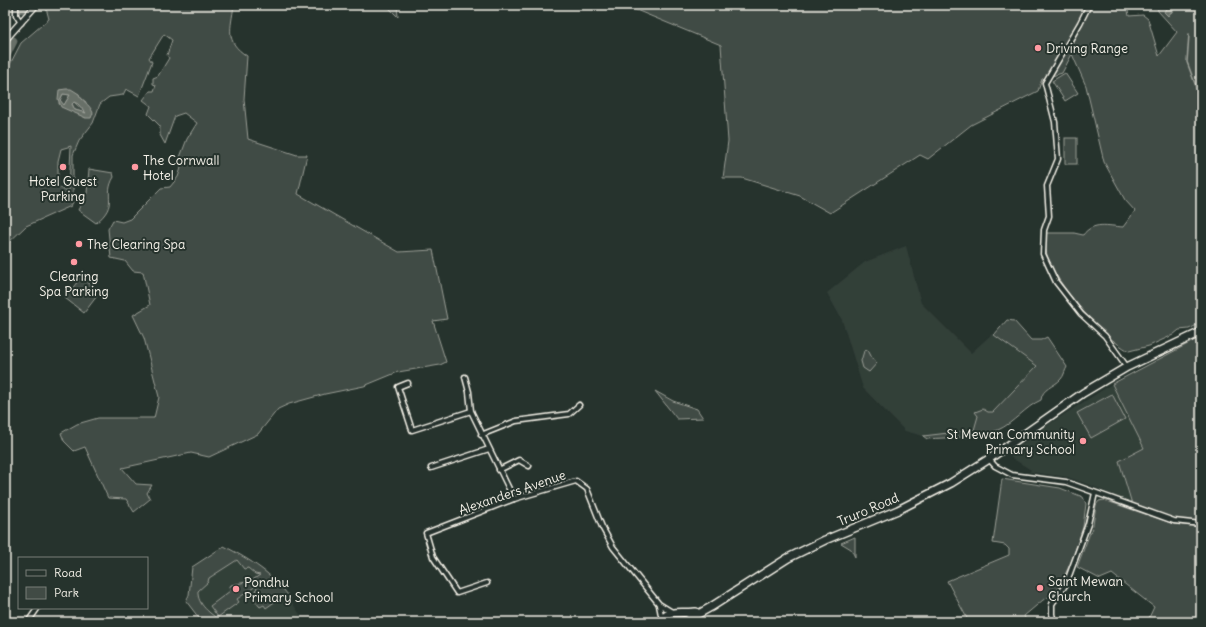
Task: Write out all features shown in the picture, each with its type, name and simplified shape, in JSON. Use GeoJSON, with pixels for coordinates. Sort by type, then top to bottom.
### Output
{"type":"FeatureCollection","features":[{"type":"Feature","properties":{"kind":"highway","name":"Truro Road"},"geometry":{"type":"LineString","coordinates":[[682,622],[711,607],[788,558],[919,500],[989,459],[1083,394],[1127,367],[1201,332]]}},
{"type":"Feature","properties":{"kind":"highway","name":"Truro Road"},"geometry":{"type":"LineString","coordinates":[[674,613],[700,612]]}},
{"type":"Feature","properties":{"kind":"highway"},"geometry":{"type":"LineString","coordinates":[[662,621],[666,614],[674,613],[682,622]]}},
{"type":"Feature","properties":{"kind":"main road"},"geometry":{"type":"LineString","coordinates":[[5,40],[36,5]]}},
{"type":"Feature","properties":{"kind":"street"},"geometry":{"type":"LineString","coordinates":[[16,5],[16,15],[21,23]]}},
{"type":"Feature","properties":{"kind":"street"},"geometry":{"type":"LineString","coordinates":[[1089,5],[1044,83],[1055,122],[1058,159],[1047,186],[1049,216],[1044,230],[1043,254],[1056,282],[1081,314],[1105,336],[1127,367]]}},
{"type":"Feature","properties":{"kind":"street"},"geometry":{"type":"LineString","coordinates":[[465,377],[469,392],[471,411],[514,499]]}},
{"type":"Feature","properties":{"kind":"street"},"geometry":{"type":"LineString","coordinates":[[408,384],[398,387],[412,430],[471,411]]}},
{"type":"Feature","properties":{"kind":"street"},"geometry":{"type":"LineString","coordinates":[[481,434],[516,421],[569,414],[579,405]]}},
{"type":"Feature","properties":{"kind":"street"},"geometry":{"type":"LineString","coordinates":[[431,468],[489,449]]}},
{"type":"Feature","properties":{"kind":"street"},"geometry":{"type":"LineString","coordinates":[[989,459],[995,466],[1012,475],[1066,482],[1174,521],[1201,524]]}},
{"type":"Feature","properties":{"kind":"street"},"geometry":{"type":"LineString","coordinates":[[499,470],[520,460],[529,466]]}},
{"type":"Feature","properties":{"kind":"street","name":"Alexanders Avenue"},"geometry":{"type":"LineString","coordinates":[[487,582],[457,593],[433,557],[426,533],[514,499],[576,481],[587,489],[602,527],[613,547],[659,604],[674,613]]}},
{"type":"Feature","properties":{"kind":"street"},"geometry":{"type":"LineString","coordinates":[[1054,622],[1052,604],[1066,584],[1088,524],[1095,493]]}},
{"type":"Feature","properties":{"kind":"street","name":"Alexanders Avenue"},"geometry":{"type":"LineString","coordinates":[[659,604],[662,621]]}},
{"type":"Feature","properties":{"kind":"street"},"geometry":{"type":"LineString","coordinates":[[28,622],[37,609]]}},
{"type":"Feature","properties":{"kind":"shaded area"},"geometry":{"type":"Polygon","coordinates":[[[1168,5],[1177,5],[1168,16],[1164,12],[1168,5]]]}},
{"type":"Feature","properties":{"kind":"shaded area"},"geometry":{"type":"Polygon","coordinates":[[[71,89],[79,94],[92,110],[93,113],[91,118],[86,118],[61,107],[58,99],[59,90],[71,89]],[[63,94],[60,100],[64,105],[70,95],[63,94]],[[74,102],[72,104],[75,110],[86,113],[78,104],[74,102]]]}},
{"type":"Feature","properties":{"kind":"shaded area"},"geometry":{"type":"Polygon","coordinates":[[[906,246],[921,303],[971,353],[992,334],[1037,366],[993,412],[975,412],[978,416],[974,430],[923,436],[905,431],[863,388],[842,320],[827,293],[865,262],[906,246]]]}},
{"type":"Feature","properties":{"kind":"shaded area","name":"St Mewan Community Primary School"},"geometry":{"type":"Polygon","coordinates":[[[1112,384],[1144,448],[1119,461],[1132,504],[1095,487],[1067,477],[1029,472],[1031,470],[1010,457],[1011,454],[1035,433],[1112,384]]]}},
{"type":"Feature","properties":{"kind":"shaded area","name":"Pondhu Primary School"},"geometry":{"type":"Polygon","coordinates":[[[224,546],[265,570],[279,583],[301,616],[291,622],[212,622],[189,595],[192,567],[224,546]]]}},
{"type":"Feature","properties":{"kind":"green space"},"geometry":{"type":"Polygon","coordinates":[[[48,5],[234,5],[231,28],[232,40],[235,45],[247,56],[244,99],[248,139],[297,155],[307,155],[298,194],[399,252],[433,250],[447,319],[433,321],[446,362],[440,365],[398,372],[364,386],[325,394],[289,404],[278,409],[258,434],[209,457],[191,453],[122,468],[136,484],[152,485],[147,493],[150,499],[134,512],[126,499],[108,498],[85,447],[74,451],[64,441],[61,433],[77,424],[98,418],[154,418],[159,397],[144,338],[133,315],[150,305],[143,272],[133,271],[125,261],[111,258],[108,229],[113,220],[122,222],[130,219],[161,188],[170,187],[178,177],[181,168],[179,160],[187,139],[197,123],[184,113],[175,116],[165,144],[160,135],[160,126],[148,114],[151,106],[143,100],[150,91],[154,91],[156,85],[153,84],[153,78],[158,76],[169,58],[167,55],[172,40],[164,34],[149,58],[152,62],[139,96],[126,89],[123,95],[109,97],[100,104],[93,123],[79,141],[73,155],[73,202],[71,206],[26,226],[5,246],[5,74],[21,43],[49,19],[46,8],[48,5]],[[60,90],[59,104],[86,118],[86,102],[80,97],[79,94],[60,90]],[[71,146],[61,149],[58,161],[58,186],[63,190],[69,190],[71,146]]]}},
{"type":"Feature","properties":{"kind":"green space"},"geometry":{"type":"Polygon","coordinates":[[[388,5],[397,5],[398,17],[389,8],[388,5]]]}},
{"type":"Feature","properties":{"kind":"green space"},"geometry":{"type":"Polygon","coordinates":[[[624,5],[1127,5],[1129,16],[1143,15],[1148,19],[1159,56],[1177,32],[1158,11],[1157,5],[1168,5],[1165,9],[1171,13],[1177,5],[1201,5],[1201,323],[1189,329],[1179,330],[1173,335],[1149,346],[1129,351],[1106,335],[1081,309],[1052,267],[1046,252],[1046,233],[1074,233],[1083,235],[1091,228],[1101,225],[1123,227],[1135,211],[1125,200],[1104,162],[1086,86],[1072,54],[1062,73],[1042,79],[1038,91],[971,125],[928,159],[920,155],[830,213],[800,196],[742,178],[723,178],[728,141],[721,45],[624,5]]]}},
{"type":"Feature","properties":{"kind":"green space"},"geometry":{"type":"Polygon","coordinates":[[[1065,73],[1078,93],[1065,101],[1052,81],[1065,73]]]}},
{"type":"Feature","properties":{"kind":"green space"},"geometry":{"type":"Polygon","coordinates":[[[63,94],[70,95],[64,105],[62,105],[60,100],[63,94]]]}},
{"type":"Feature","properties":{"kind":"green space"},"geometry":{"type":"Polygon","coordinates":[[[74,102],[86,113],[75,110],[72,104],[74,102]]]}},
{"type":"Feature","properties":{"kind":"green space"},"geometry":{"type":"Polygon","coordinates":[[[1065,138],[1077,138],[1077,164],[1065,164],[1065,138]]]}},
{"type":"Feature","properties":{"kind":"green space"},"geometry":{"type":"Polygon","coordinates":[[[89,169],[113,173],[114,177],[111,184],[109,205],[103,216],[96,223],[78,210],[87,193],[89,169]]]}},
{"type":"Feature","properties":{"kind":"green space"},"geometry":{"type":"Polygon","coordinates":[[[81,277],[100,292],[84,313],[65,298],[81,277]]]}},
{"type":"Feature","properties":{"kind":"green space"},"geometry":{"type":"Polygon","coordinates":[[[1007,320],[1014,321],[1031,340],[1041,340],[1047,337],[1067,367],[1062,378],[1046,390],[1041,400],[998,430],[981,435],[927,439],[923,436],[974,430],[978,416],[975,412],[983,409],[988,412],[993,412],[1037,366],[994,335],[1007,320]]]}},
{"type":"Feature","properties":{"kind":"green space"},"geometry":{"type":"Polygon","coordinates":[[[1201,337],[1201,522],[1174,520],[1132,504],[1119,461],[1144,448],[1112,384],[1201,337]]]}},
{"type":"Feature","properties":{"kind":"green space"},"geometry":{"type":"Polygon","coordinates":[[[868,350],[873,360],[877,363],[869,372],[863,368],[861,361],[864,351],[868,350]]]}},
{"type":"Feature","properties":{"kind":"green space"},"geometry":{"type":"Polygon","coordinates":[[[655,391],[673,401],[697,409],[703,418],[677,419],[655,391]]]}},
{"type":"Feature","properties":{"kind":"green space"},"geometry":{"type":"Polygon","coordinates":[[[1112,394],[1125,419],[1091,438],[1077,413],[1112,394]]]}},
{"type":"Feature","properties":{"kind":"green space"},"geometry":{"type":"Polygon","coordinates":[[[1002,479],[1060,488],[1083,497],[1086,504],[1083,527],[1072,560],[1060,585],[1054,595],[1043,600],[1024,616],[1027,622],[969,622],[947,581],[1009,555],[1009,549],[1005,545],[993,543],[1002,479]]]}},
{"type":"Feature","properties":{"kind":"green space"},"geometry":{"type":"Polygon","coordinates":[[[1104,500],[1174,524],[1201,527],[1201,622],[1147,622],[1154,607],[1112,574],[1100,579],[1077,567],[1093,525],[1096,505],[1099,501],[1104,500]]]}},
{"type":"Feature","properties":{"kind":"green space"},"geometry":{"type":"Polygon","coordinates":[[[855,537],[855,557],[851,549],[841,543],[855,537]]]}},
{"type":"Feature","properties":{"kind":"green space"},"geometry":{"type":"Polygon","coordinates":[[[224,546],[261,568],[284,590],[291,599],[283,596],[266,608],[264,605],[260,607],[255,601],[260,597],[255,590],[257,588],[256,586],[237,599],[239,602],[218,617],[210,606],[230,591],[229,588],[231,585],[251,581],[260,575],[255,574],[248,568],[244,569],[237,560],[209,578],[208,582],[198,591],[198,596],[205,609],[221,621],[202,622],[186,601],[189,595],[192,567],[224,546]]]}},
{"type":"Feature","properties":{"kind":"waterway"},"geometry":{"type":"LineString","coordinates":[[22,9],[23,5]]}},
{"type":"Feature","properties":{"kind":"waterway"},"geometry":{"type":"LineString","coordinates":[[1189,34],[1187,62],[1201,100]]}},
{"type":"Feature","properties":{"kind":"waterway"},"geometry":{"type":"LineString","coordinates":[[5,57],[13,41]]}},
{"type":"Feature","properties":{"kind":"place","name":"Driving Range"},"geometry":{"type":"Point","coordinates":[1038,48]}},
{"type":"Feature","properties":{"kind":"place","name":"Hotel Guest Parking"},"geometry":{"type":"Point","coordinates":[63,167]}},
{"type":"Feature","properties":{"kind":"place","name":"The Cornwall Hotel"},"geometry":{"type":"Point","coordinates":[135,167]}},
{"type":"Feature","properties":{"kind":"place","name":"The Clearing Spa"},"geometry":{"type":"Point","coordinates":[79,244]}},
{"type":"Feature","properties":{"kind":"place","name":"Clearing Spa Parking"},"geometry":{"type":"Point","coordinates":[74,262]}},
{"type":"Feature","properties":{"kind":"place","name":"St Mewan Community Primary School"},"geometry":{"type":"Point","coordinates":[1083,441]}},
{"type":"Feature","properties":{"kind":"place","name":"Saint Mewan Church"},"geometry":{"type":"Point","coordinates":[1040,588]}},
{"type":"Feature","properties":{"kind":"place","name":"Pondhu Primary School"},"geometry":{"type":"Point","coordinates":[236,589]}}]}
